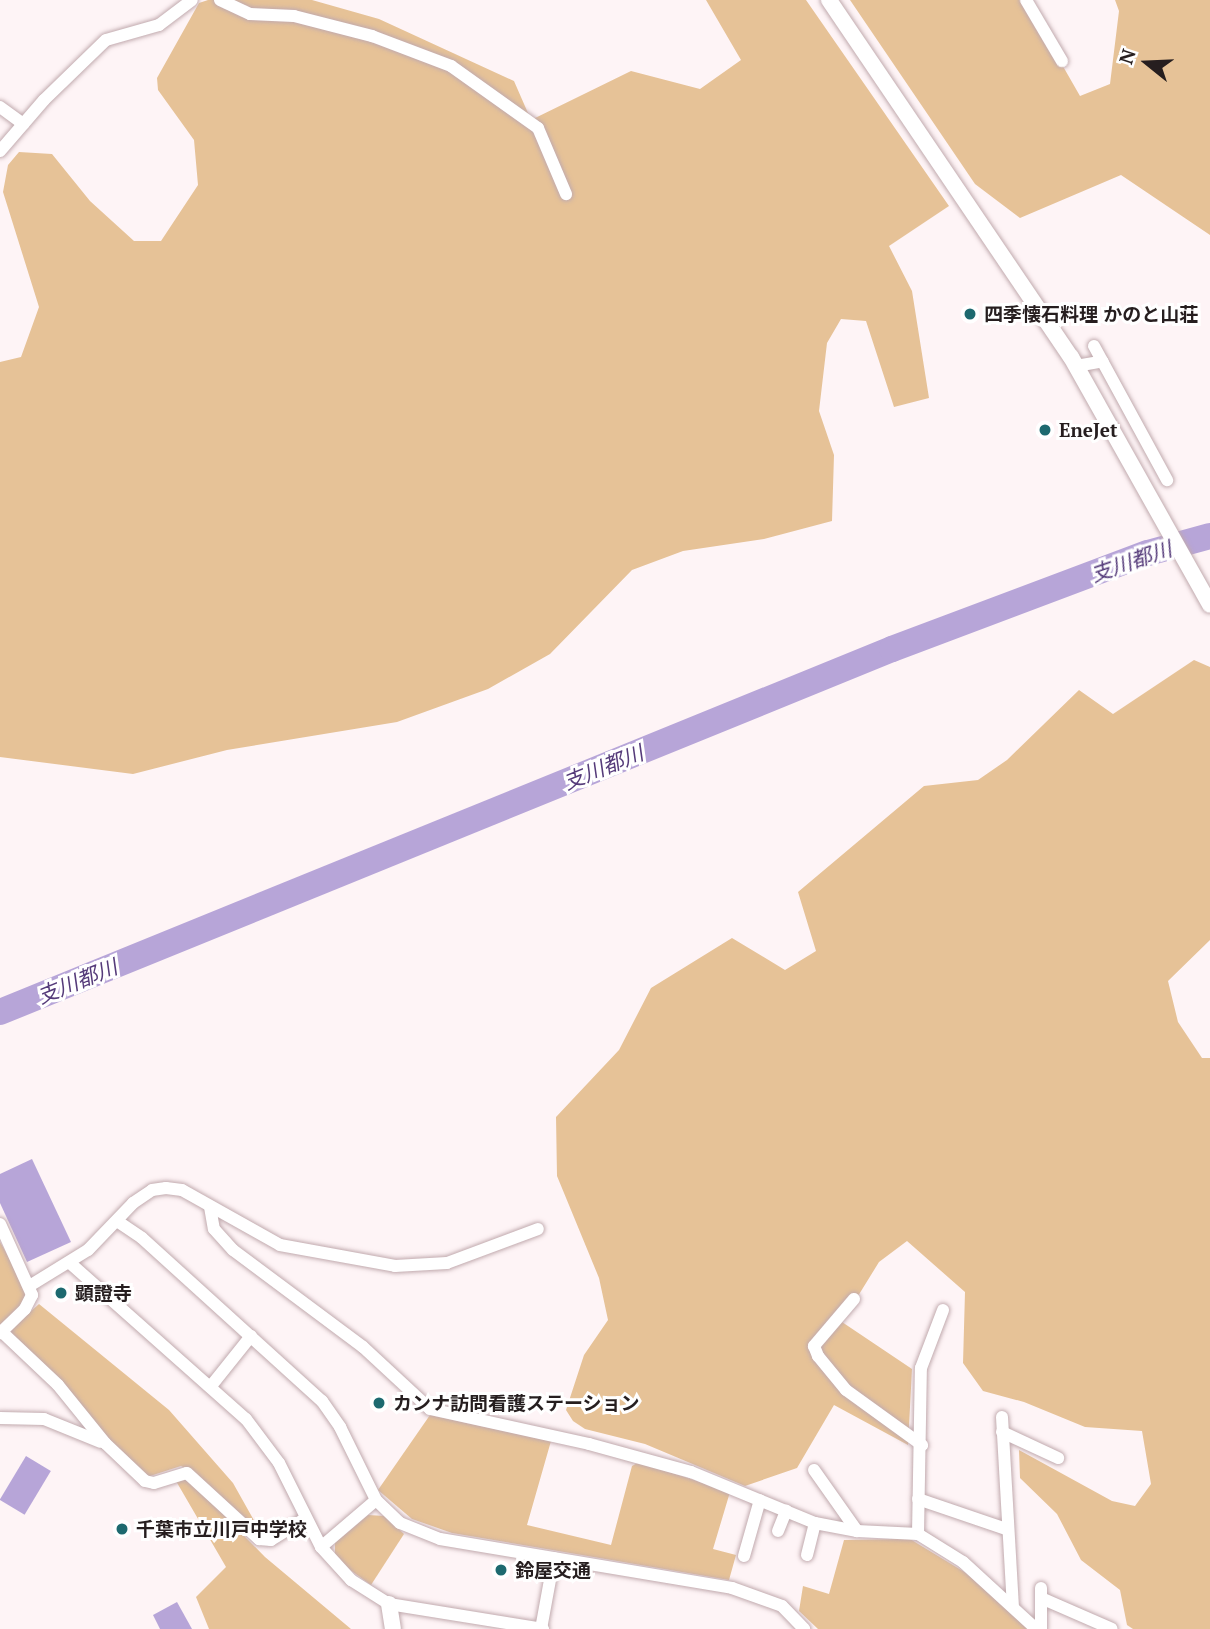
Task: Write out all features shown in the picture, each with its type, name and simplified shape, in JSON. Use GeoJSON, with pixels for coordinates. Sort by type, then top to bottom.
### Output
{"type":"FeatureCollection","features":[{"type":"Feature","properties":{"kind":"street"},"geometry":{"type":"LineString","coordinates":[[0,151],[106,40],[159,25],[192,0]]}},
{"type":"Feature","properties":{"kind":"street"},"geometry":{"type":"LineString","coordinates":[[220,0],[250,15],[293,16],[372,36],[451,66],[538,128],[566,194]]}},
{"type":"Feature","properties":{"kind":"street"},"geometry":{"type":"LineString","coordinates":[[829,0],[1076,366],[1210,605]]}},
{"type":"Feature","properties":{"kind":"street"},"geometry":{"type":"LineString","coordinates":[[1026,0],[1062,61]]}},
{"type":"Feature","properties":{"kind":"street"},"geometry":{"type":"LineString","coordinates":[[0,107],[23,124]]}},
{"type":"Feature","properties":{"kind":"street"},"geometry":{"type":"LineString","coordinates":[[1094,346],[1167,480]]}},
{"type":"Feature","properties":{"kind":"street"},"geometry":{"type":"LineString","coordinates":[[1076,366],[1103,361]]}},
{"type":"Feature","properties":{"kind":"street"},"geometry":{"type":"LineString","coordinates":[[1141,480],[1160,466]]}},
{"type":"Feature","properties":{"kind":"street"},"geometry":{"type":"LineString","coordinates":[[31,1286],[70,1262],[117,1221],[133,1203],[152,1190],[166,1188],[182,1190],[280,1245],[395,1266],[447,1264],[538,1229]]}},
{"type":"Feature","properties":{"kind":"street"},"geometry":{"type":"LineString","coordinates":[[210,1207],[214,1229],[233,1250],[363,1347],[430,1409],[691,1472],[816,1523],[857,1531],[918,1534],[962,1562],[1039,1629]]}},
{"type":"Feature","properties":{"kind":"street"},"geometry":{"type":"LineString","coordinates":[[117,1221],[322,1401],[340,1427],[376,1500],[400,1523],[425,1535],[732,1588],[782,1606],[804,1629]]}},
{"type":"Feature","properties":{"kind":"street"},"geometry":{"type":"LineString","coordinates":[[0,1224],[31,1286],[30,1303],[1,1332],[58,1385],[105,1443],[150,1484],[187,1473],[259,1539],[271,1540],[303,1520]]}},
{"type":"Feature","properties":{"kind":"street"},"geometry":{"type":"LineString","coordinates":[[70,1262],[211,1386],[264,1440],[303,1520],[321,1547],[339,1570],[389,1604],[468,1623],[542,1629],[554,1558]]}},
{"type":"Feature","properties":{"kind":"street"},"geometry":{"type":"LineString","coordinates":[[854,1299],[814,1346],[818,1356],[846,1390],[922,1445]]}},
{"type":"Feature","properties":{"kind":"street"},"geometry":{"type":"LineString","coordinates":[[918,1534],[922,1445],[921,1368],[943,1310]]}},
{"type":"Feature","properties":{"kind":"street"},"geometry":{"type":"LineString","coordinates":[[211,1386],[251,1336]]}},
{"type":"Feature","properties":{"kind":"street"},"geometry":{"type":"LineString","coordinates":[[1002,1417],[1006,1529],[1013,1606]]}},
{"type":"Feature","properties":{"kind":"street"},"geometry":{"type":"LineString","coordinates":[[0,1418],[44,1419],[105,1443]]}},
{"type":"Feature","properties":{"kind":"street"},"geometry":{"type":"LineString","coordinates":[[1002,1432],[1058,1458]]}},
{"type":"Feature","properties":{"kind":"street"},"geometry":{"type":"LineString","coordinates":[[814,1470],[857,1531]]}},
{"type":"Feature","properties":{"kind":"street"},"geometry":{"type":"LineString","coordinates":[[918,1499],[1006,1529]]}},
{"type":"Feature","properties":{"kind":"street"},"geometry":{"type":"LineString","coordinates":[[321,1547],[376,1500]]}},
{"type":"Feature","properties":{"kind":"street"},"geometry":{"type":"LineString","coordinates":[[744,1556],[760,1500]]}},
{"type":"Feature","properties":{"kind":"street"},"geometry":{"type":"LineString","coordinates":[[778,1531],[786,1511]]}},
{"type":"Feature","properties":{"kind":"street"},"geometry":{"type":"LineString","coordinates":[[807,1555],[816,1523]]}},
{"type":"Feature","properties":{"kind":"street"},"geometry":{"type":"LineString","coordinates":[[1039,1629],[1041,1593],[1112,1629]]}},
{"type":"Feature","properties":{"kind":"street"},"geometry":{"type":"LineString","coordinates":[[389,1604],[393,1629]]}},
{"type":"Feature","properties":{"kind":"shaded area"},"geometry":{"type":"Polygon","coordinates":[[[208,0],[312,0],[379,19],[514,81],[531,120],[631,71],[700,89],[741,60],[706,0],[806,0],[949,206],[889,246],[912,291],[929,398],[894,407],[866,321],[841,319],[827,343],[819,411],[834,455],[832,521],[764,539],[683,551],[632,570],[550,654],[488,689],[397,722],[227,750],[133,774],[0,757],[0,362],[21,357],[39,307],[3,192],[8,165],[19,152],[52,154],[90,201],[134,241],[161,241],[198,185],[194,140],[158,90],[157,78],[199,3],[208,0]]]}},
{"type":"Feature","properties":{"kind":"shaded area"},"geometry":{"type":"Polygon","coordinates":[[[850,0],[1025,0],[1080,96],[1110,84],[1119,11],[1115,0],[1210,0],[1210,235],[1121,175],[1020,218],[975,184],[850,0]]]}},
{"type":"Feature","properties":{"kind":"shaded area"},"geometry":{"type":"Polygon","coordinates":[[[1194,660],[1210,667],[1210,940],[1168,981],[1178,1022],[1202,1058],[1210,1058],[1210,1629],[1133,1629],[1127,1625],[1120,1590],[1081,1560],[1057,1514],[1020,1478],[1019,1450],[1112,1501],[1135,1506],[1151,1484],[1142,1431],[1085,1427],[1024,1402],[983,1391],[963,1363],[965,1292],[907,1241],[879,1262],[842,1322],[912,1369],[908,1445],[834,1405],[797,1468],[745,1486],[645,1444],[585,1429],[573,1421],[566,1410],[584,1355],[608,1320],[599,1278],[557,1176],[556,1117],[619,1050],[651,988],[732,938],[785,970],[816,951],[798,892],[924,786],[978,780],[1007,760],[1079,690],[1113,714],[1194,660]]]}},
{"type":"Feature","properties":{"kind":"shaded area"},"geometry":{"type":"Polygon","coordinates":[[[32,1159],[71,1242],[27,1262],[0,1203],[0,1174],[32,1159]]]}},
{"type":"Feature","properties":{"kind":"shaded area"},"geometry":{"type":"Polygon","coordinates":[[[0,1242],[26,1287],[25,1300],[0,1326],[0,1242]]]}},
{"type":"Feature","properties":{"kind":"shaded area"},"geometry":{"type":"Polygon","coordinates":[[[39,1304],[169,1410],[233,1483],[260,1531],[192,1471],[181,1466],[147,1477],[109,1440],[8,1332],[39,1304]]]}},
{"type":"Feature","properties":{"kind":"shaded area"},"geometry":{"type":"Polygon","coordinates":[[[430,1415],[551,1441],[527,1525],[611,1545],[632,1466],[639,1462],[730,1492],[713,1549],[736,1555],[729,1580],[452,1533],[412,1519],[378,1490],[430,1415]]]}},
{"type":"Feature","properties":{"kind":"shaded area"},"geometry":{"type":"Polygon","coordinates":[[[26,1456],[51,1471],[25,1515],[0,1499],[26,1456]]]}},
{"type":"Feature","properties":{"kind":"shaded area"},"geometry":{"type":"Polygon","coordinates":[[[182,1479],[191,1482],[265,1557],[351,1629],[209,1629],[196,1597],[226,1567],[176,1481],[182,1479]]]}},
{"type":"Feature","properties":{"kind":"shaded area"},"geometry":{"type":"Polygon","coordinates":[[[368,1515],[385,1516],[404,1534],[371,1585],[335,1559],[335,1543],[368,1515]]]}},
{"type":"Feature","properties":{"kind":"shaded area"},"geometry":{"type":"Polygon","coordinates":[[[910,1539],[966,1573],[1029,1629],[818,1629],[799,1611],[803,1586],[829,1594],[844,1540],[910,1539]]]}},
{"type":"Feature","properties":{"kind":"shaded area"},"geometry":{"type":"Polygon","coordinates":[[[177,1602],[192,1629],[160,1629],[153,1615],[177,1602]]]}},
{"type":"Feature","properties":{"kind":"waterway","name":"支川都川"},"geometry":{"type":"LineString","coordinates":[[0,1012],[892,649],[1148,553],[1210,536]]}},
{"type":"Feature","properties":{"kind":"place","name":"四季懐石料理 かのと山荘"},"geometry":{"type":"Point","coordinates":[970,314]}},
{"type":"Feature","properties":{"kind":"place","name":"EneJet"},"geometry":{"type":"Point","coordinates":[1045,430]}},
{"type":"Feature","properties":{"kind":"place","name":"顕證寺"},"geometry":{"type":"Point","coordinates":[61,1293]}},
{"type":"Feature","properties":{"kind":"place","name":"カンナ訪問看護ステーション"},"geometry":{"type":"Point","coordinates":[379,1403]}},
{"type":"Feature","properties":{"kind":"place","name":"千葉市立川戸中学校"},"geometry":{"type":"Point","coordinates":[122,1529]}},
{"type":"Feature","properties":{"kind":"place","name":"鈴屋交通"},"geometry":{"type":"Point","coordinates":[501,1570]}}]}
